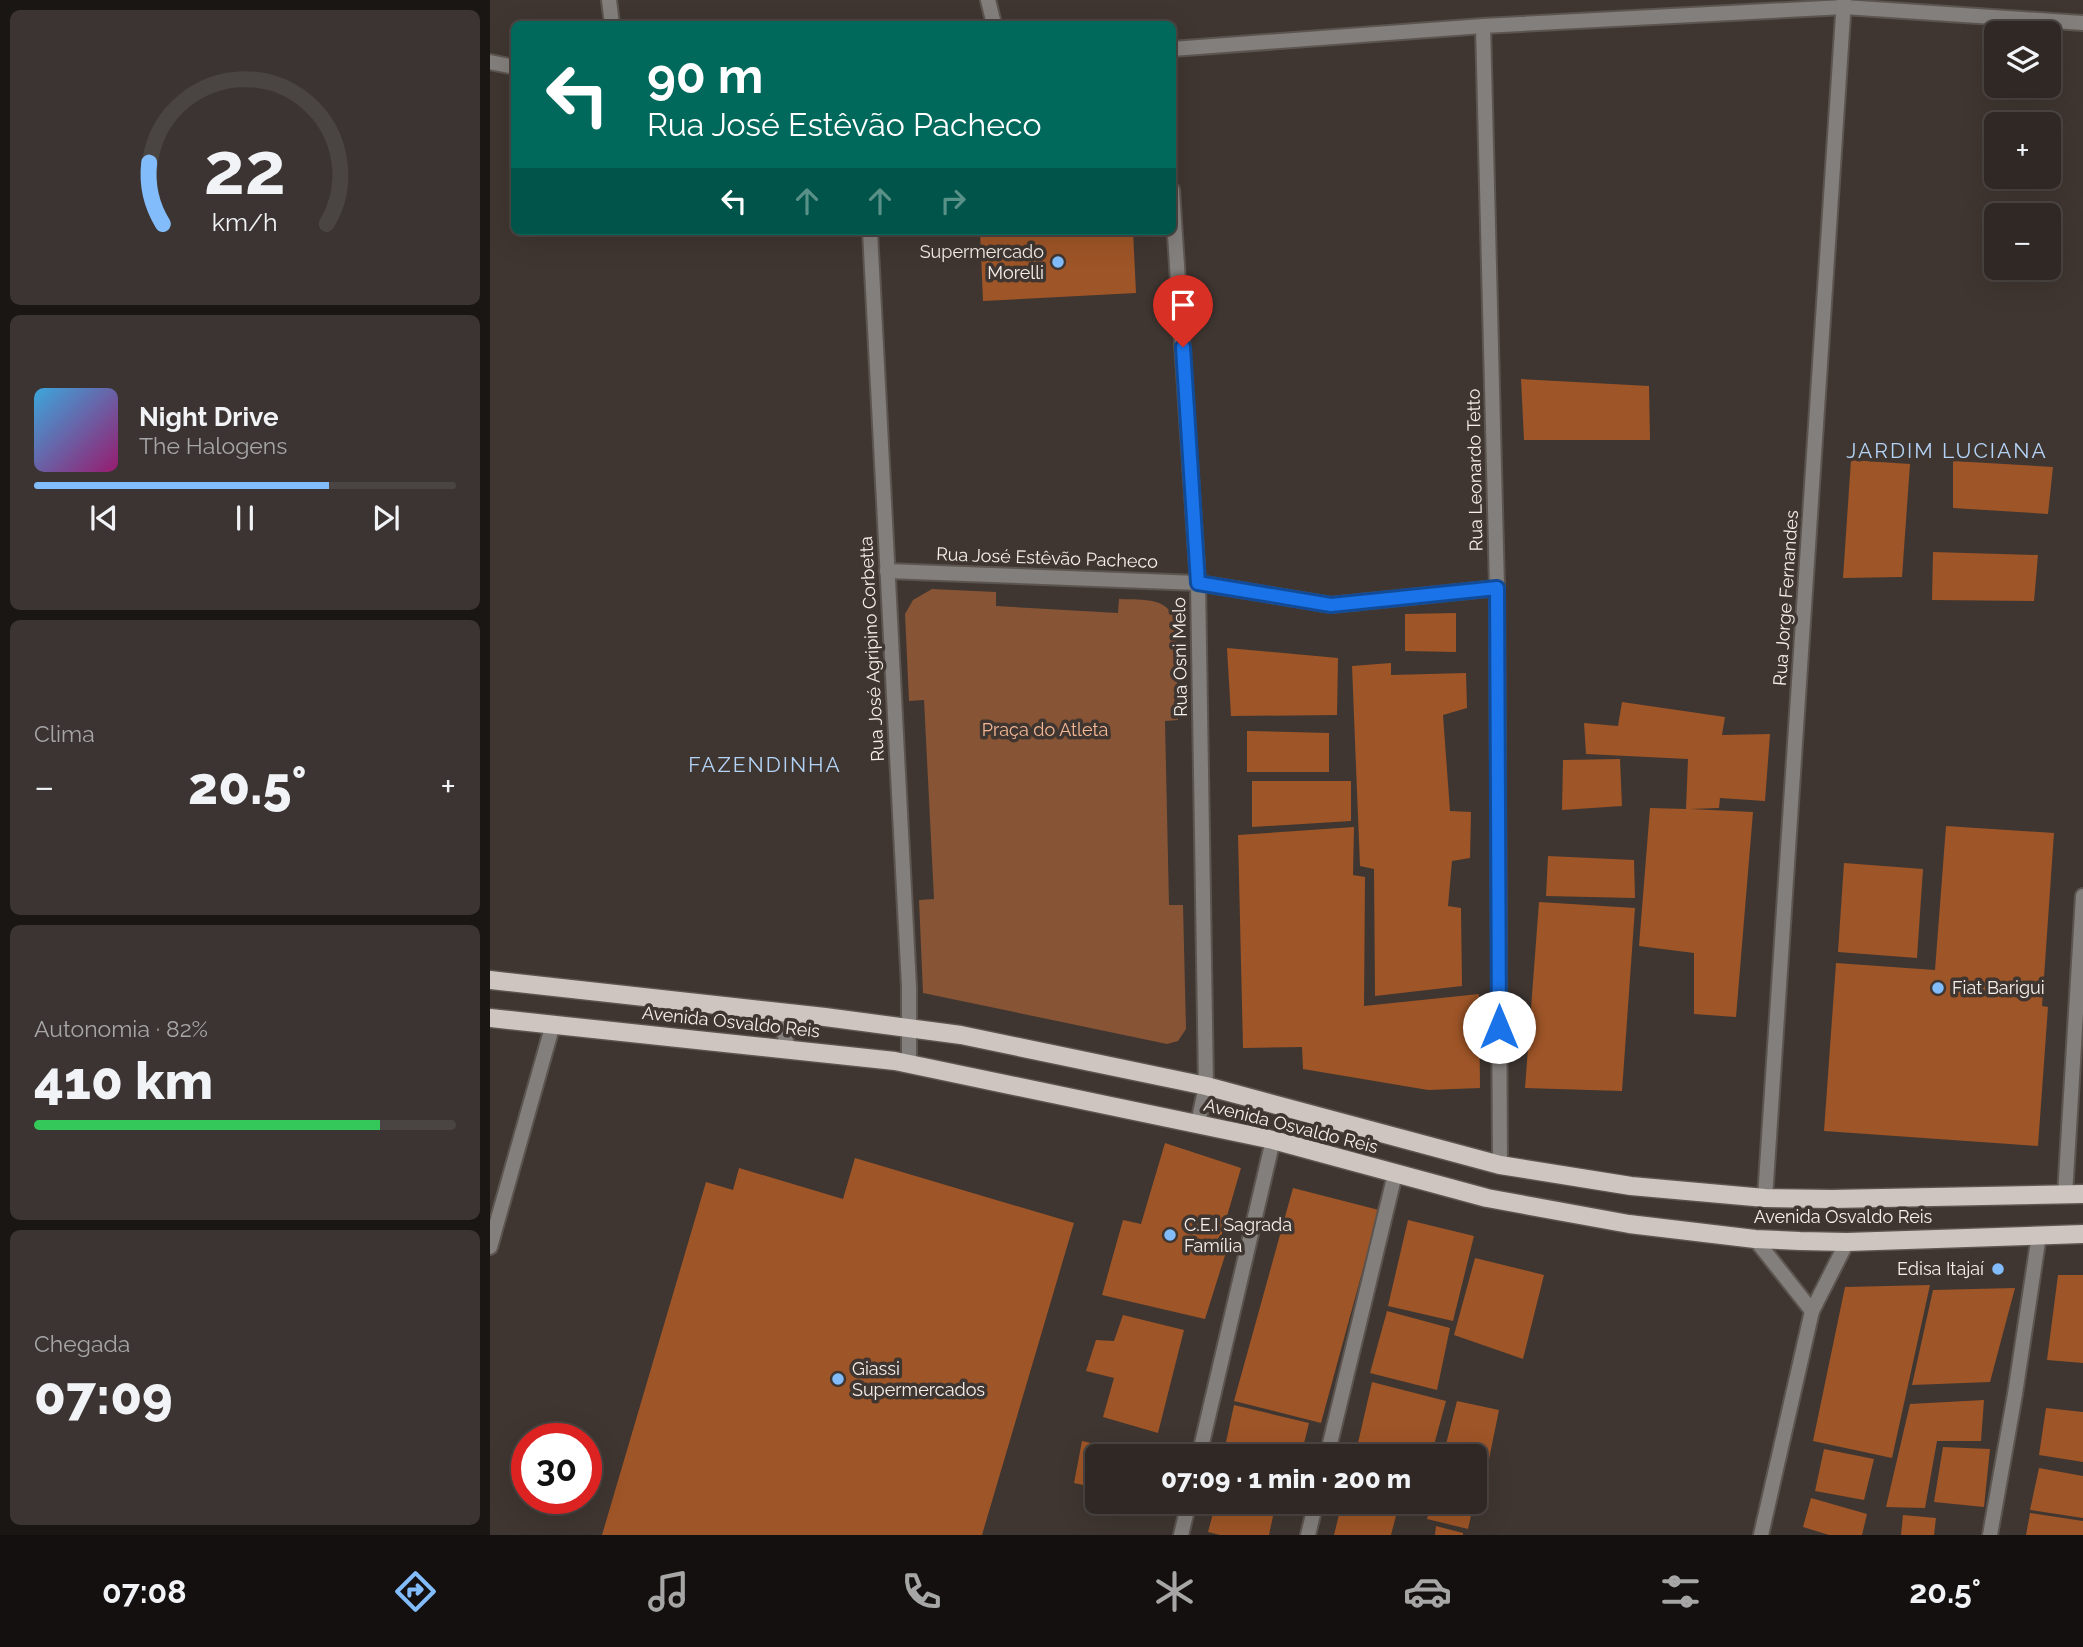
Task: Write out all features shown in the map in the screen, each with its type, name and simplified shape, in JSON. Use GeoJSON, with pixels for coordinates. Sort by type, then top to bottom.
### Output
{"type":"FeatureCollection","features":[{"type":"Feature","properties":{"kind":"main road","name":"Avenida Osvaldo Reis"},"geometry":{"type":"LineString","coordinates":[[490,980],[910,1027],[1206,1086],[1500,1165],[1631,1186],[1765,1198],[2083,1194]]}},
{"type":"Feature","properties":{"kind":"main road","name":"Avenida Osvaldo Reis"},"geometry":{"type":"LineString","coordinates":[[490,1018],[909,1064],[1273,1140],[1395,1174],[1560,1213],[1629,1224],[1755,1239],[1847,1242],[2083,1234]]}},
{"type":"Feature","properties":{"kind":"street"},"geometry":{"type":"LineString","coordinates":[[609,0],[612,21]]}},
{"type":"Feature","properties":{"kind":"street"},"geometry":{"type":"LineString","coordinates":[[988,0],[993,21]]}},
{"type":"Feature","properties":{"kind":"street"},"geometry":{"type":"LineString","coordinates":[[1176,48],[1844,3],[2083,23]]}},
{"type":"Feature","properties":{"kind":"street","name":"Rua Jorge Fernandes"},"geometry":{"type":"LineString","coordinates":[[1765,1198],[1844,3]]}},
{"type":"Feature","properties":{"kind":"street","name":"Rua Leonardo Tetto"},"geometry":{"type":"LineString","coordinates":[[1483,26],[1497,588],[1500,1165]]}},
{"type":"Feature","properties":{"kind":"street"},"geometry":{"type":"LineString","coordinates":[[490,62],[511,66]]}},
{"type":"Feature","properties":{"kind":"street","name":"Rua José Agripino Corbetta"},"geometry":{"type":"LineString","coordinates":[[870,235],[910,1027],[909,1064]]}},
{"type":"Feature","properties":{"kind":"street","name":"Rua Osni Melo"},"geometry":{"type":"LineString","coordinates":[[1175,235],[1198,583],[1206,1086],[1198,1124]]}},
{"type":"Feature","properties":{"kind":"street","name":"Rua José Estêvão Pacheco"},"geometry":{"type":"LineString","coordinates":[[887,571],[1198,583],[1331,605],[1497,588]]}},
{"type":"Feature","properties":{"kind":"street"},"geometry":{"type":"LineString","coordinates":[[2064,1195],[2083,897]]}},
{"type":"Feature","properties":{"kind":"street"},"geometry":{"type":"LineString","coordinates":[[762,1010],[782,1028],[787,1039],[787,1051]]}},
{"type":"Feature","properties":{"kind":"street"},"geometry":{"type":"LineString","coordinates":[[490,1247],[553,1024]]}},
{"type":"Feature","properties":{"kind":"street"},"geometry":{"type":"LineString","coordinates":[[1202,1444],[1273,1140]]}},
{"type":"Feature","properties":{"kind":"street"},"geometry":{"type":"LineString","coordinates":[[1330,1444],[1395,1174]]}},
{"type":"Feature","properties":{"kind":"street"},"geometry":{"type":"LineString","coordinates":[[1990,1535],[2039,1235]]}},
{"type":"Feature","properties":{"kind":"street"},"geometry":{"type":"LineString","coordinates":[[1755,1239],[1812,1311]]}},
{"type":"Feature","properties":{"kind":"street"},"geometry":{"type":"LineString","coordinates":[[1761,1535],[1812,1311],[1847,1242]]}},
{"type":"Feature","properties":{"kind":"street"},"geometry":{"type":"LineString","coordinates":[[1181,1535],[1186,1514]]}},
{"type":"Feature","properties":{"kind":"street"},"geometry":{"type":"LineString","coordinates":[[1308,1535],[1313,1514]]}},
{"type":"Feature","properties":{"kind":"green space","name":"Praça do Atleta"},"geometry":{"type":"Polygon","coordinates":[[[932,589],[996,592],[996,606],[1118,613],[1119,599],[1147,600],[1163,605],[1173,617],[1176,627],[1178,720],[1165,721],[1169,905],[1183,905],[1186,1029],[1178,1041],[1167,1044],[923,993],[919,900],[934,899],[924,700],[909,701],[905,614],[913,600],[932,589]]]}},
{"type":"Feature","properties":{"kind":"building","name":"Supermercado Morelli"},"geometry":{"type":"Polygon","coordinates":[[[980,235],[1133,235],[1136,293],[983,301],[980,235]]]}},
{"type":"Feature","properties":{"kind":"building"},"geometry":{"type":"Polygon","coordinates":[[[1521,379],[1649,386],[1650,440],[1524,440],[1521,379]]]}},
{"type":"Feature","properties":{"kind":"building"},"geometry":{"type":"Polygon","coordinates":[[[1851,460],[1910,464],[1902,577],[1843,578],[1851,460]]]}},
{"type":"Feature","properties":{"kind":"building"},"geometry":{"type":"Polygon","coordinates":[[[1953,461],[2053,467],[2048,514],[1953,508],[1953,461]]]}},
{"type":"Feature","properties":{"kind":"building"},"geometry":{"type":"Polygon","coordinates":[[[1933,552],[2038,555],[2034,601],[1932,600],[1933,552]]]}},
{"type":"Feature","properties":{"kind":"building"},"geometry":{"type":"Polygon","coordinates":[[[1456,613],[1456,652],[1405,651],[1405,614],[1456,613]]]}},
{"type":"Feature","properties":{"kind":"building"},"geometry":{"type":"Polygon","coordinates":[[[1227,648],[1338,658],[1337,715],[1231,716],[1227,648]]]}},
{"type":"Feature","properties":{"kind":"building"},"geometry":{"type":"Polygon","coordinates":[[[1391,663],[1391,675],[1466,673],[1467,708],[1443,715],[1450,811],[1471,812],[1470,858],[1452,861],[1448,906],[1461,908],[1462,986],[1375,996],[1374,869],[1360,866],[1352,666],[1391,663]]]}},
{"type":"Feature","properties":{"kind":"building"},"geometry":{"type":"Polygon","coordinates":[[[1622,702],[1725,717],[1722,735],[1770,734],[1765,801],[1720,798],[1719,808],[1690,809],[1753,812],[1736,1017],[1694,1014],[1694,953],[1639,946],[1650,808],[1686,809],[1688,759],[1586,754],[1584,723],[1618,726],[1622,702]]]}},
{"type":"Feature","properties":{"kind":"building"},"geometry":{"type":"Polygon","coordinates":[[[1247,731],[1329,733],[1329,772],[1247,772],[1247,731]]]}},
{"type":"Feature","properties":{"kind":"building"},"geometry":{"type":"Polygon","coordinates":[[[1620,759],[1622,806],[1562,810],[1563,760],[1620,759]]]}},
{"type":"Feature","properties":{"kind":"building"},"geometry":{"type":"Polygon","coordinates":[[[1252,781],[1351,781],[1351,821],[1252,827],[1252,781]]]}},
{"type":"Feature","properties":{"kind":"building","name":"Fiat Barigui"},"geometry":{"type":"Polygon","coordinates":[[[1946,826],[2054,833],[2042,1006],[2048,1007],[2038,1146],[1824,1131],[1836,963],[1935,970],[1946,826]]]}},
{"type":"Feature","properties":{"kind":"building"},"geometry":{"type":"Polygon","coordinates":[[[1354,827],[1353,875],[1365,877],[1364,1006],[1479,994],[1480,1088],[1428,1090],[1303,1069],[1302,1047],[1243,1048],[1238,835],[1354,827]]]}},
{"type":"Feature","properties":{"kind":"building"},"geometry":{"type":"Polygon","coordinates":[[[1548,856],[1634,860],[1635,898],[1546,896],[1548,856]]]}},
{"type":"Feature","properties":{"kind":"building"},"geometry":{"type":"Polygon","coordinates":[[[1844,863],[1923,869],[1917,958],[1838,952],[1844,863]]]}},
{"type":"Feature","properties":{"kind":"building"},"geometry":{"type":"Polygon","coordinates":[[[1539,902],[1635,908],[1622,1091],[1525,1088],[1539,902]]]}},
{"type":"Feature","properties":{"kind":"building","name":"C.E.I Sagrada Família"},"geometry":{"type":"Polygon","coordinates":[[[1165,1143],[1241,1168],[1218,1247],[1227,1249],[1205,1319],[1102,1295],[1123,1220],[1141,1224],[1165,1143]]]}},
{"type":"Feature","properties":{"kind":"building","name":"Giassi Supermercados"},"geometry":{"type":"Polygon","coordinates":[[[855,1158],[1074,1223],[982,1535],[602,1535],[706,1182],[733,1190],[739,1168],[843,1199],[855,1158]]]}},
{"type":"Feature","properties":{"kind":"building"},"geometry":{"type":"Polygon","coordinates":[[[1293,1188],[1379,1210],[1321,1423],[1234,1401],[1293,1188]]]}},
{"type":"Feature","properties":{"kind":"building"},"geometry":{"type":"Polygon","coordinates":[[[1408,1220],[1474,1236],[1453,1321],[1388,1306],[1408,1220]]]}},
{"type":"Feature","properties":{"kind":"building"},"geometry":{"type":"Polygon","coordinates":[[[1475,1258],[1544,1275],[1523,1359],[1454,1335],[1475,1258]]]}},
{"type":"Feature","properties":{"kind":"building"},"geometry":{"type":"Polygon","coordinates":[[[2058,1275],[2083,1275],[2083,1363],[2047,1360],[2058,1275]]]}},
{"type":"Feature","properties":{"kind":"building"},"geometry":{"type":"Polygon","coordinates":[[[1930,1285],[1892,1458],[1813,1441],[1845,1287],[1930,1285]]]}},
{"type":"Feature","properties":{"kind":"building"},"geometry":{"type":"Polygon","coordinates":[[[2015,1288],[1990,1382],[1912,1385],[1933,1290],[2015,1288]]]}},
{"type":"Feature","properties":{"kind":"building"},"geometry":{"type":"Polygon","coordinates":[[[1387,1311],[1450,1328],[1437,1390],[1370,1373],[1387,1311]]]}},
{"type":"Feature","properties":{"kind":"building"},"geometry":{"type":"Polygon","coordinates":[[[1123,1315],[1184,1330],[1158,1433],[1103,1417],[1114,1378],[1086,1371],[1096,1340],[1114,1341],[1123,1315]]]}},
{"type":"Feature","properties":{"kind":"building"},"geometry":{"type":"Polygon","coordinates":[[[1372,1382],[1446,1401],[1434,1444],[1358,1444],[1372,1382]]]}},
{"type":"Feature","properties":{"kind":"building"},"geometry":{"type":"Polygon","coordinates":[[[1984,1400],[1981,1441],[1937,1441],[1925,1508],[1886,1507],[1910,1404],[1984,1400]]]}},
{"type":"Feature","properties":{"kind":"building"},"geometry":{"type":"Polygon","coordinates":[[[1457,1401],[1499,1410],[1489,1459],[1487,1444],[1446,1444],[1457,1401]]]}},
{"type":"Feature","properties":{"kind":"building"},"geometry":{"type":"Polygon","coordinates":[[[1234,1405],[1309,1423],[1304,1444],[1226,1444],[1234,1405]]]}},
{"type":"Feature","properties":{"kind":"building"},"geometry":{"type":"Polygon","coordinates":[[[2046,1408],[2083,1412],[2083,1462],[2039,1455],[2046,1408]]]}},
{"type":"Feature","properties":{"kind":"building"},"geometry":{"type":"Polygon","coordinates":[[[1082,1441],[1095,1444],[1085,1444],[1085,1485],[1074,1483],[1082,1441]]]}},
{"type":"Feature","properties":{"kind":"building"},"geometry":{"type":"Polygon","coordinates":[[[1943,1447],[1990,1449],[1984,1507],[1934,1502],[1943,1447]]]}},
{"type":"Feature","properties":{"kind":"building"},"geometry":{"type":"Polygon","coordinates":[[[1824,1449],[1874,1459],[1864,1500],[1815,1491],[1824,1449]]]}},
{"type":"Feature","properties":{"kind":"building"},"geometry":{"type":"Polygon","coordinates":[[[2039,1468],[2083,1476],[2083,1518],[2030,1510],[2039,1468]]]}},
{"type":"Feature","properties":{"kind":"building"},"geometry":{"type":"Polygon","coordinates":[[[1811,1498],[1867,1514],[1862,1535],[1829,1535],[1803,1527],[1811,1498]]]}},
{"type":"Feature","properties":{"kind":"building"},"geometry":{"type":"Polygon","coordinates":[[[2030,1513],[2083,1521],[2083,1535],[2026,1535],[2030,1513]]]}},
{"type":"Feature","properties":{"kind":"building"},"geometry":{"type":"Polygon","coordinates":[[[1213,1514],[1273,1514],[1269,1535],[1220,1535],[1208,1532],[1213,1514]]]}},
{"type":"Feature","properties":{"kind":"building"},"geometry":{"type":"Polygon","coordinates":[[[1339,1514],[1396,1514],[1391,1535],[1334,1535],[1339,1514]]]}},
{"type":"Feature","properties":{"kind":"building"},"geometry":{"type":"Polygon","coordinates":[[[1428,1514],[1471,1514],[1468,1529],[1427,1519],[1428,1514]]]}},
{"type":"Feature","properties":{"kind":"building"},"geometry":{"type":"Polygon","coordinates":[[[1903,1515],[1936,1518],[1934,1535],[1901,1535],[1903,1515]]]}},
{"type":"Feature","properties":{"kind":"building"},"geometry":{"type":"Polygon","coordinates":[[[1436,1526],[1463,1533],[1463,1535],[1435,1535],[1436,1526]]]}},
{"type":"Feature","properties":{"kind":"place","name":"Supermercado Morelli"},"geometry":{"type":"Point","coordinates":[1058,262]}},
{"type":"Feature","properties":{"kind":"place","name":"Fiat Barigui"},"geometry":{"type":"Point","coordinates":[1938,988]}},
{"type":"Feature","properties":{"kind":"place","name":"C.E.I Sagrada Família"},"geometry":{"type":"Point","coordinates":[1170,1235]}},
{"type":"Feature","properties":{"kind":"place","name":"Edisa Itajaí"},"geometry":{"type":"Point","coordinates":[1998,1269]}},
{"type":"Feature","properties":{"kind":"place","name":"Giassi Supermercados"},"geometry":{"type":"Point","coordinates":[838,1379]}},
{"type":"Feature","properties":{"kind":"district","name":"JARDIM LUCIANA"},"geometry":{"type":"Point","coordinates":[1947,451]}},
{"type":"Feature","properties":{"kind":"district","name":"FAZENDINHA"},"geometry":{"type":"Point","coordinates":[765,765]}},
{"type":"Feature","properties":{"kind":"route"},"geometry":{"type":"LineString","coordinates":[[1183,347],[1198,583],[1331,605],[1497,588],[1499,1027]]}}]}
